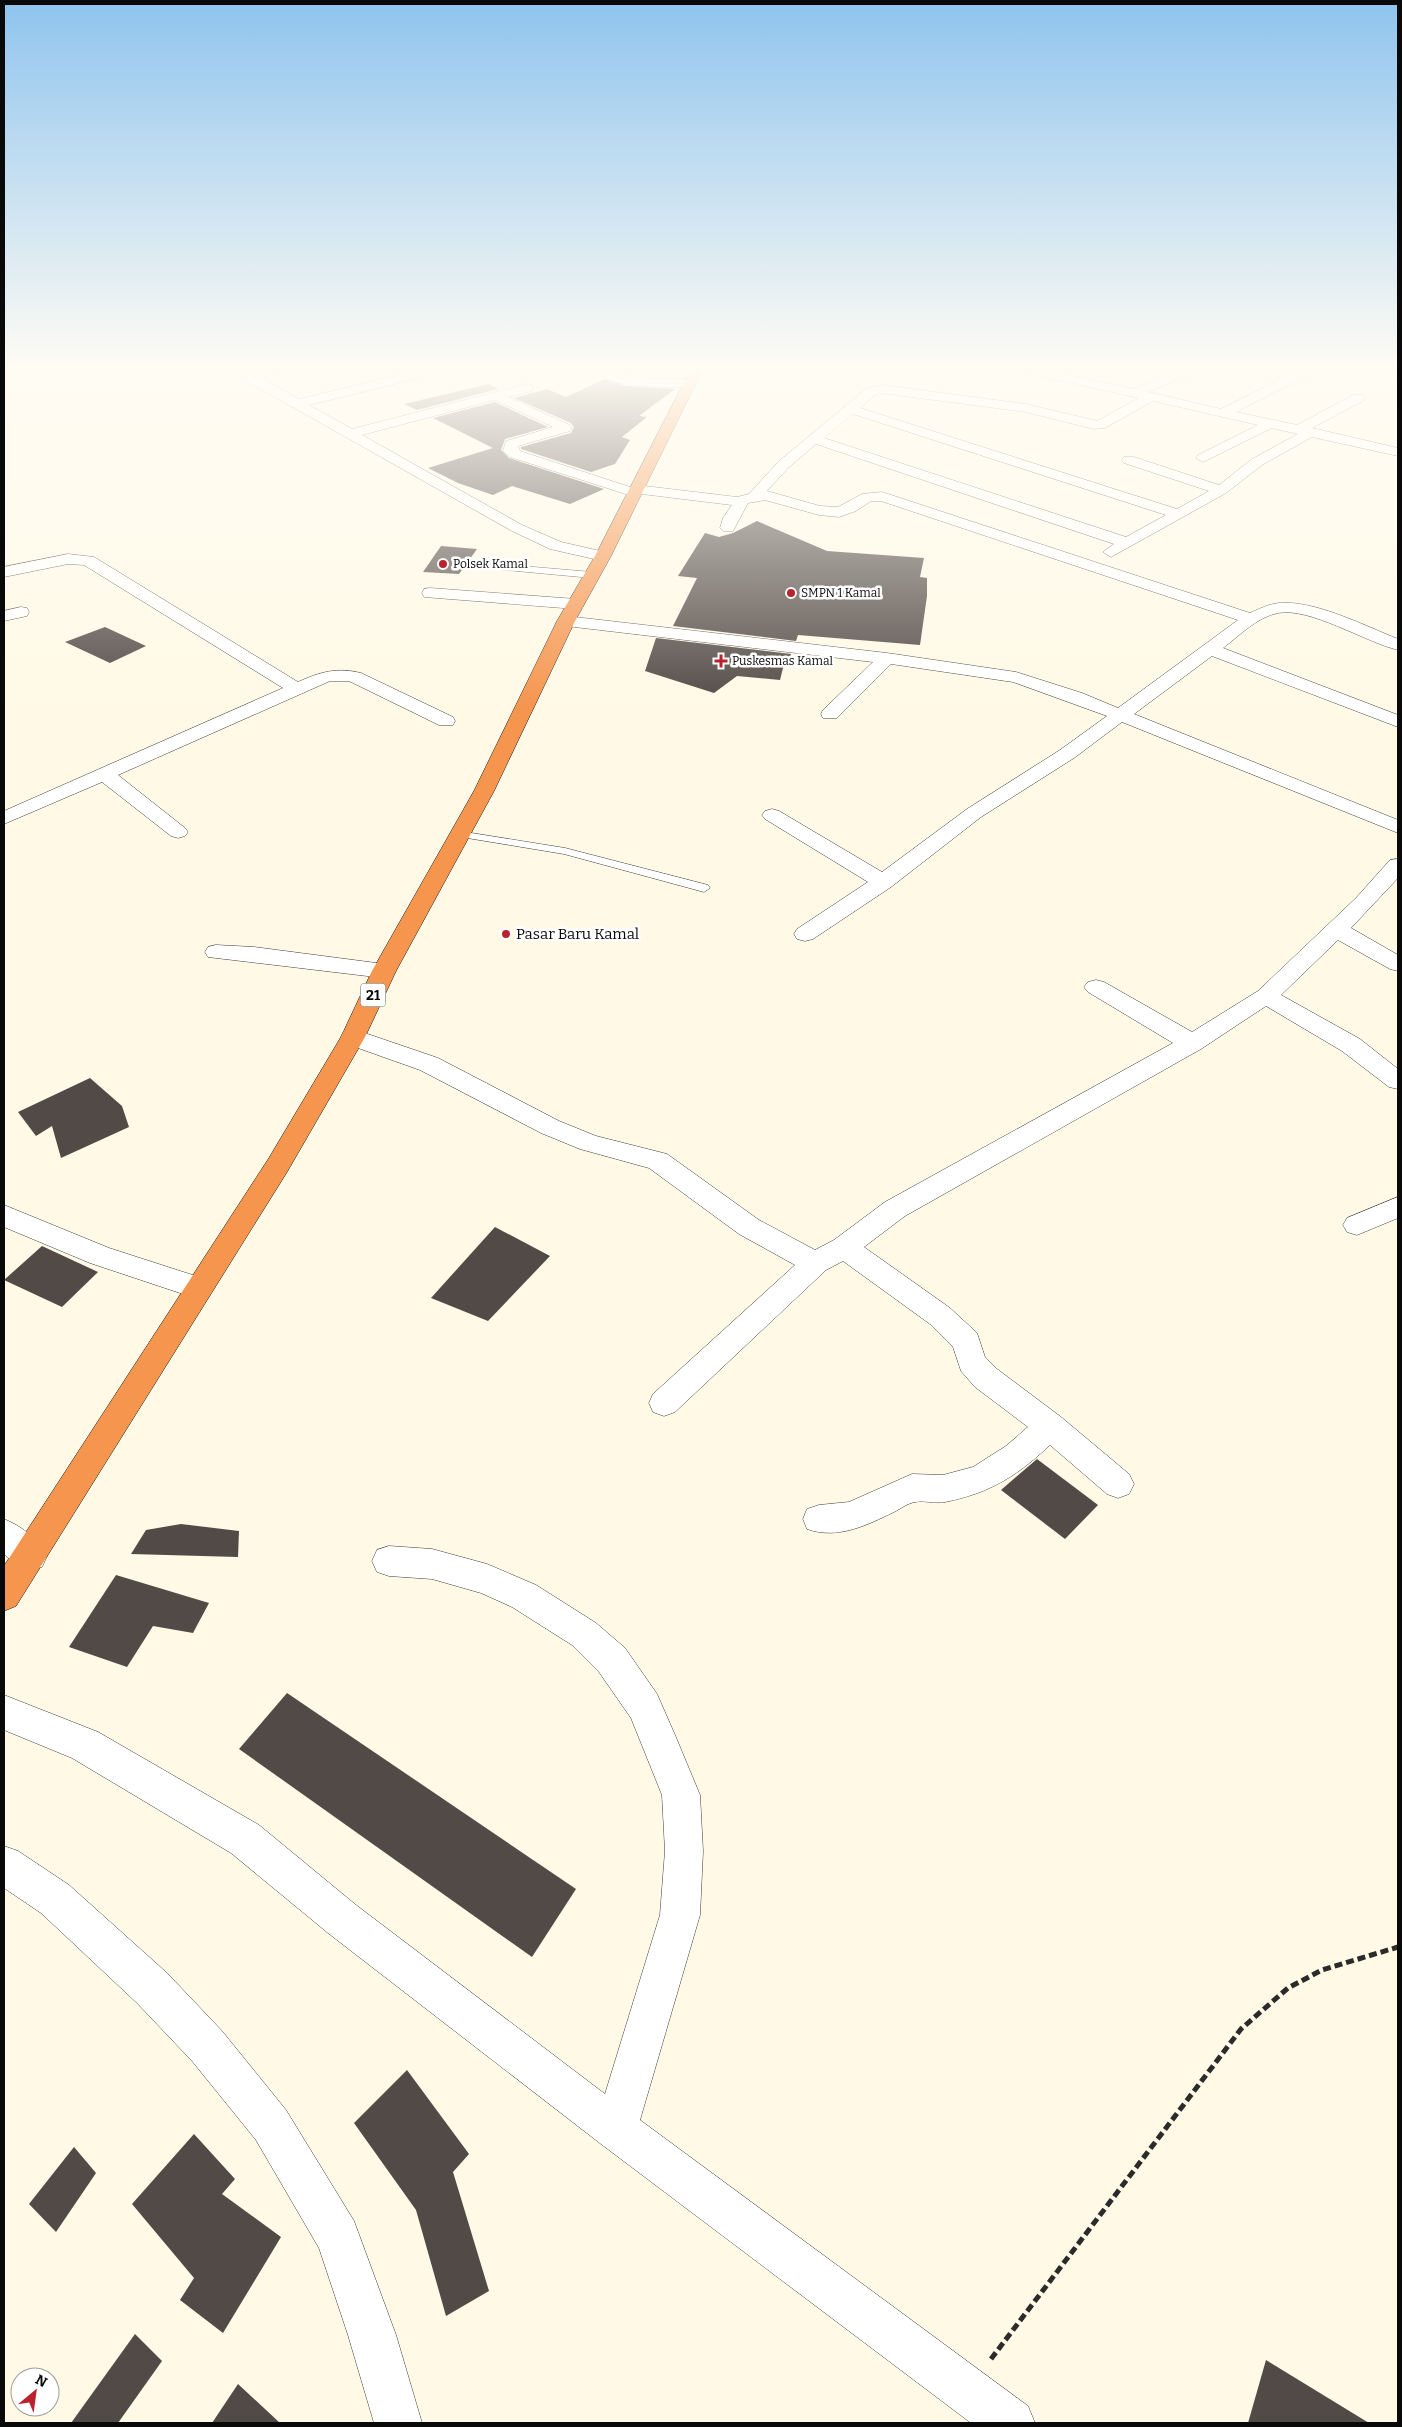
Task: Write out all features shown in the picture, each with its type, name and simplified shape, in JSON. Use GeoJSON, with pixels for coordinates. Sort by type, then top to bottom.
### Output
{"type":"FeatureCollection","features":[{"type":"Feature","properties":{"kind":"highway","name":"21"},"geometry":{"type":"LineString","coordinates":[[4,1595],[278,1165],[353,1037],[384,971],[484,791],[571,612],[597,566],[639,482]]}},
{"type":"Feature","properties":{"kind":"street"},"geometry":{"type":"LineString","coordinates":[[435,482],[518,528],[597,566]]}},
{"type":"Feature","properties":{"kind":"street"},"geometry":{"type":"LineString","coordinates":[[607,482],[635,491],[749,498],[765,495],[819,510],[839,512],[851,508],[867,497],[882,496],[1251,620]]}},
{"type":"Feature","properties":{"kind":"street"},"geometry":{"type":"LineString","coordinates":[[728,528],[731,518],[765,482]]}},
{"type":"Feature","properties":{"kind":"street"},"geometry":{"type":"LineString","coordinates":[[946,482],[1127,543]]}},
{"type":"Feature","properties":{"kind":"street"},"geometry":{"type":"LineString","coordinates":[[1080,482],[1179,514]]}},
{"type":"Feature","properties":{"kind":"street"},"geometry":{"type":"LineString","coordinates":[[1197,482],[1221,490]]}},
{"type":"Feature","properties":{"kind":"street"},"geometry":{"type":"LineString","coordinates":[[1089,564],[1221,490],[1231,482]]}},
{"type":"Feature","properties":{"kind":"street"},"geometry":{"type":"LineString","coordinates":[[4,572],[68,559],[88,560],[297,689]]}},
{"type":"Feature","properties":{"kind":"street"},"geometry":{"type":"LineString","coordinates":[[430,593],[1016,677],[1076,697],[1398,826]]}},
{"type":"Feature","properties":{"kind":"street"},"geometry":{"type":"LineString","coordinates":[[805,934],[883,882],[974,813],[1067,754],[1251,620],[1278,608],[1292,608],[1398,645]]}},
{"type":"Feature","properties":{"kind":"street"},"geometry":{"type":"LineString","coordinates":[[4,616],[22,612]]}},
{"type":"Feature","properties":{"kind":"street"},"geometry":{"type":"LineString","coordinates":[[1210,649],[1398,721]]}},
{"type":"Feature","properties":{"kind":"street"},"geometry":{"type":"LineString","coordinates":[[830,714],[887,658]]}},
{"type":"Feature","properties":{"kind":"street"},"geometry":{"type":"LineString","coordinates":[[4,818],[327,676],[347,675],[446,721]]}},
{"type":"Feature","properties":{"kind":"street"},"geometry":{"type":"LineString","coordinates":[[104,774],[178,832]]}},
{"type":"Feature","properties":{"kind":"street"},"geometry":{"type":"LineString","coordinates":[[772,815],[883,882]]}},
{"type":"Feature","properties":{"kind":"street"},"geometry":{"type":"LineString","coordinates":[[664,1403],[816,1262],[844,1247],[895,1209],[1192,1043],[1266,996],[1394,876]]}},
{"type":"Feature","properties":{"kind":"street"},"geometry":{"type":"LineString","coordinates":[[1336,929],[1398,964]]}},
{"type":"Feature","properties":{"kind":"street"},"geometry":{"type":"LineString","coordinates":[[216,952],[254,954],[384,971]]}},
{"type":"Feature","properties":{"kind":"street"},"geometry":{"type":"LineString","coordinates":[[1096,987],[1192,1043]]}},
{"type":"Feature","properties":{"kind":"street"},"geometry":{"type":"LineString","coordinates":[[1266,996],[1351,1045],[1398,1081]]}},
{"type":"Feature","properties":{"kind":"street"},"geometry":{"type":"LineString","coordinates":[[353,1037],[429,1064],[558,1130],[598,1145],[658,1160],[749,1227],[816,1262]]}},
{"type":"Feature","properties":{"kind":"street"},"geometry":{"type":"LineString","coordinates":[[1357,1225],[1398,1207]]}},
{"type":"Feature","properties":{"kind":"street"},"geometry":{"type":"LineString","coordinates":[[4,1215],[67,1244],[140,1271],[198,1288]]}},
{"type":"Feature","properties":{"kind":"street"},"geometry":{"type":"LineString","coordinates":[[844,1247],[940,1316],[966,1341],[972,1362],[986,1378],[1050,1426],[1118,1484]]}},
{"type":"Feature","properties":{"kind":"street"},"geometry":{"type":"LineString","coordinates":[[819,1519],[852,1516],[912,1488],[943,1489],[981,1479],[1017,1456],[1050,1426]]}},
{"type":"Feature","properties":{"kind":"street"},"geometry":{"type":"LineString","coordinates":[[4,1534],[30,1556]]}},
{"type":"Feature","properties":{"kind":"street"},"geometry":{"type":"LineString","coordinates":[[389,1561],[432,1564],[487,1579],[524,1596],[584,1634],[612,1660],[644,1706],[681,1795],[684,1851],[680,1915],[616,2129]]}},
{"type":"Feature","properties":{"kind":"street"},"geometry":{"type":"LineString","coordinates":[[4,1714],[85,1746],[245,1839],[342,1919],[616,2129],[1011,2423]]}},
{"type":"Feature","properties":{"kind":"street"},"geometry":{"type":"LineString","coordinates":[[4,1865],[54,1899],[152,1988],[207,2046],[271,2124],[338,2237],[372,2335],[398,2423]]}},
{"type":"Feature","properties":{"kind":"lane"},"geometry":{"type":"LineString","coordinates":[[487,566],[597,566]]}},
{"type":"Feature","properties":{"kind":"lane"},"geometry":{"type":"LineString","coordinates":[[459,834],[565,851],[704,888]]}},
{"type":"Feature","properties":{"kind":"path"},"geometry":{"type":"LineString","coordinates":[[966,2391],[1241,2029],[1288,1988],[1322,1970],[1398,1948]]}},
{"type":"Feature","properties":{"kind":"building"},"geometry":{"type":"Polygon","coordinates":[[[457,482],[583,482],[604,489],[570,504],[512,486],[493,495],[457,482]]]}},
{"type":"Feature","properties":{"kind":"building","name":"SMPN 1 Kamal"},"geometry":{"type":"Polygon","coordinates":[[[757,521],[827,551],[924,558],[920,577],[927,578],[927,596],[920,645],[798,635],[796,641],[673,626],[697,578],[678,576],[705,533],[719,537],[733,533],[757,521]]]}},
{"type":"Feature","properties":{"kind":"building"},"geometry":{"type":"Polygon","coordinates":[[[441,546],[477,549],[459,574],[423,572],[441,546]]]}},
{"type":"Feature","properties":{"kind":"building"},"geometry":{"type":"Polygon","coordinates":[[[105,627],[146,646],[110,663],[65,642],[105,627]]]}},
{"type":"Feature","properties":{"kind":"building"},"geometry":{"type":"Polygon","coordinates":[[[656,638],[791,654],[788,664],[784,664],[780,680],[737,676],[714,693],[645,671],[656,638]]]}},
{"type":"Feature","properties":{"kind":"building"},"geometry":{"type":"Polygon","coordinates":[[[90,1078],[122,1106],[129,1127],[61,1158],[52,1126],[36,1136],[18,1112],[90,1078]]]}},
{"type":"Feature","properties":{"kind":"building"},"geometry":{"type":"Polygon","coordinates":[[[495,1227],[550,1256],[488,1321],[431,1298],[495,1227]]]}},
{"type":"Feature","properties":{"kind":"building"},"geometry":{"type":"Polygon","coordinates":[[[42,1246],[98,1272],[62,1307],[4,1280],[42,1246]]]}},
{"type":"Feature","properties":{"kind":"building"},"geometry":{"type":"Polygon","coordinates":[[[1037,1459],[1098,1505],[1065,1539],[1001,1490],[1037,1459]]]}},
{"type":"Feature","properties":{"kind":"building"},"geometry":{"type":"Polygon","coordinates":[[[181,1524],[239,1531],[238,1557],[131,1554],[146,1530],[181,1524]]]}},
{"type":"Feature","properties":{"kind":"building"},"geometry":{"type":"Polygon","coordinates":[[[116,1575],[209,1603],[193,1633],[153,1626],[127,1667],[69,1647],[116,1575]]]}},
{"type":"Feature","properties":{"kind":"building"},"geometry":{"type":"Polygon","coordinates":[[[287,1693],[576,1889],[532,1957],[239,1749],[287,1693]]]}},
{"type":"Feature","properties":{"kind":"building"},"geometry":{"type":"Polygon","coordinates":[[[407,2070],[469,2154],[453,2172],[489,2291],[446,2316],[416,2210],[354,2123],[407,2070]]]}},
{"type":"Feature","properties":{"kind":"building"},"geometry":{"type":"Polygon","coordinates":[[[194,2134],[235,2179],[222,2194],[281,2237],[223,2333],[180,2300],[194,2278],[132,2204],[194,2134]]]}},
{"type":"Feature","properties":{"kind":"building"},"geometry":{"type":"Polygon","coordinates":[[[74,2147],[96,2173],[56,2232],[29,2204],[74,2147]]]}},
{"type":"Feature","properties":{"kind":"building"},"geometry":{"type":"Polygon","coordinates":[[[135,2334],[162,2361],[118,2423],[71,2423],[135,2334]]]}},
{"type":"Feature","properties":{"kind":"building"},"geometry":{"type":"Polygon","coordinates":[[[1266,2360],[1369,2423],[1248,2423],[1266,2360]]]}},
{"type":"Feature","properties":{"kind":"building"},"geometry":{"type":"Polygon","coordinates":[[[238,2384],[280,2423],[212,2423],[238,2384]]]}},
{"type":"Feature","properties":{"kind":"place","name":"Polsek Kamal"},"geometry":{"type":"Point","coordinates":[443,564]}},
{"type":"Feature","properties":{"kind":"place","name":"SMPN 1 Kamal"},"geometry":{"type":"Point","coordinates":[791,593]}},
{"type":"Feature","properties":{"kind":"place","name":"Puskesmas Kamal"},"geometry":{"type":"Point","coordinates":[721,661]}},
{"type":"Feature","properties":{"kind":"place","name":"Pasar Baru Kamal"},"geometry":{"type":"Point","coordinates":[506,934]}}]}
